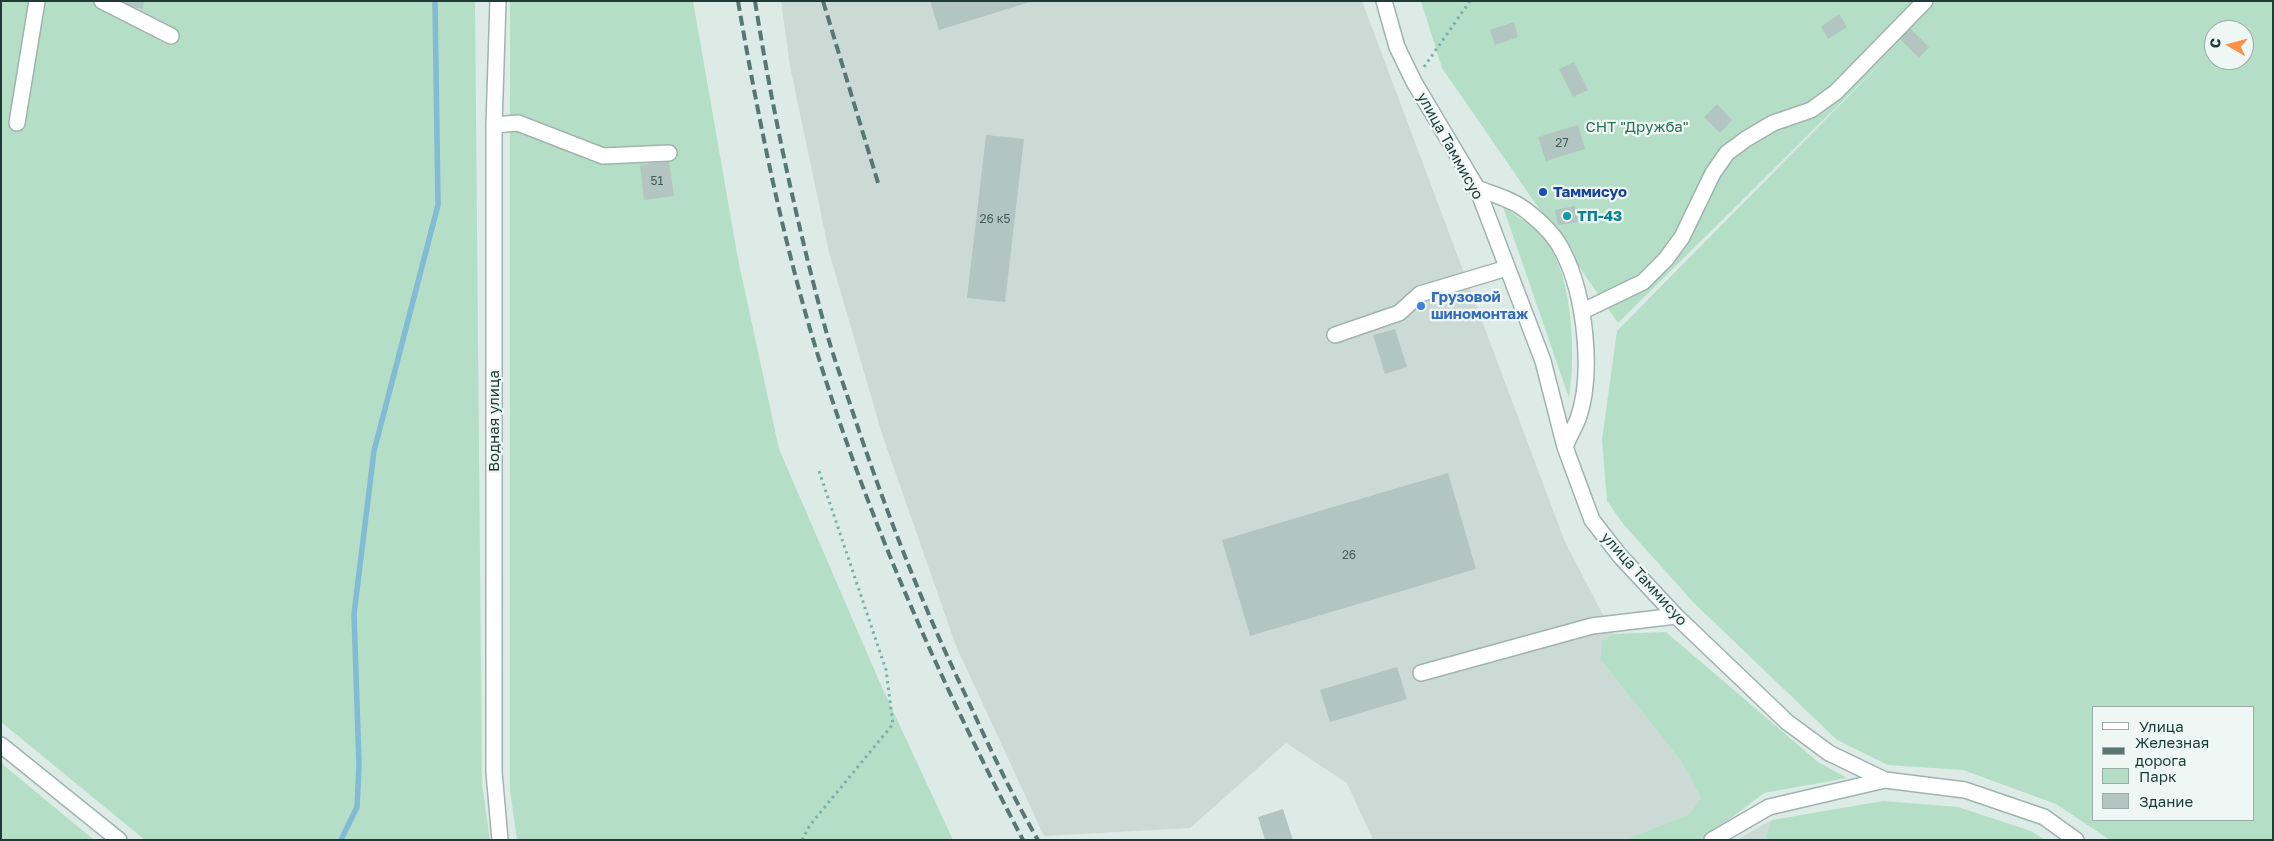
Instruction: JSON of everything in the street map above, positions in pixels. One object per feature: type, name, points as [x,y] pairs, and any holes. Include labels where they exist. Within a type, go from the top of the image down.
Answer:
[{"type":"street","points":[[17,123],[37,1]]},
{"type":"street","points":[[102,1],[171,36]]},
{"type":"street","name":"Водная улица","points":[[498,1],[494,125],[494,772],[500,840]]},
{"type":"street","name":"улица Таммисуо","points":[[1384,1],[1397,47],[1414,82],[1477,188],[1543,361],[1565,446],[1592,520],[1620,556],[1676,616],[1787,722],[1829,753],[1885,780],[1965,790],[2044,817],[2076,840]]},
{"type":"street","points":[[1583,311],[1643,282],[1666,259],[1682,237],[1713,173],[1727,153],[1746,139],[1774,123],[1811,110],[1836,92],[1925,1]]},
{"type":"street","points":[[494,125],[518,123],[604,156],[669,152]]},
{"type":"street","points":[[1477,188],[1527,211],[1542,224],[1563,251],[1583,311],[1585,339],[1584,389],[1578,418],[1565,446]]},
{"type":"street","points":[[1335,335],[1399,313],[1420,294],[1507,268]]},
{"type":"street","points":[[1421,673],[1592,626],[1676,616]]},
{"type":"street","points":[[1,745],[119,840]]},
{"type":"street","points":[[1712,840],[1768,807],[1885,780]]},
{"type":"path","points":[[1414,82],[1470,1]]},
{"type":"path","points":[[802,840],[810,826],[893,724],[886,670],[818,468]]},
{"type":"shaded area","points":[[781,1],[1362,1],[1565,542],[1613,634],[1602,641],[1600,659],[1681,761],[1701,798],[1689,814],[1624,840],[1373,840],[1347,783],[1286,743],[1190,828],[1044,836],[956,646],[882,434],[829,252],[790,66]]},
{"type":"shaded area","points":[[1772,820],[1764,840],[1736,840]]},
{"type":"green space","points":[[1,1],[475,1],[482,784],[490,840],[145,840],[1,722]]},
{"type":"green space","points":[[510,1],[693,1],[738,259],[779,449],[880,683],[953,840],[517,840],[510,790]]},
{"type":"green space","name":"СНТ \"Дружба\"","points":[[1421,1],[2273,1],[2273,840],[2110,840],[2056,804],[1963,770],[1888,765],[1837,740],[1694,603],[1624,525],[1607,501],[1602,440],[1617,331],[1898,46],[1618,323],[1442,68]]},
{"type":"green space","points":[[1503,207],[1543,237],[1556,258],[1567,297],[1570,318],[1572,361],[1569,398]]},
{"type":"green space","points":[[1666,632],[1818,762],[1847,778],[1764,793],[1706,837],[1697,840],[1624,840],[1689,814],[1701,798],[1681,761],[1600,659],[1602,641],[1613,634]]},
{"type":"green space","points":[[1,763],[94,840],[1,840]]},
{"type":"green space","points":[[1883,801],[1958,807],[2031,831],[2045,840],[1764,840],[1772,820]]},
{"type":"building","points":[[122,1],[144,1],[143,9],[121,5]]},
{"type":"building","points":[[930,1],[1029,1],[1030,2],[939,30]]},
{"type":"building","points":[[1839,14],[1847,27],[1828,39],[1821,27]]},
{"type":"building","points":[[1514,22],[1518,37],[1495,45],[1490,30]]},
{"type":"building","points":[[1910,28],[1929,47],[1919,58],[1900,39]]},
{"type":"building","points":[[1574,62],[1588,90],[1573,97],[1559,69]]},
{"type":"building","points":[[1717,104],[1732,120],[1720,133],[1704,117]]},
{"type":"building","points":[[1578,125],[1585,149],[1546,161],[1538,137]]},
{"type":"building","points":[[986,135],[1024,139],[1005,302],[967,298]]},
{"type":"building","points":[[669,161],[674,196],[644,200],[640,165]]},
{"type":"building","name":"ТП-43","points":[[1575,206],[1578,222],[1558,225],[1555,210]]},
{"type":"building","points":[[1395,329],[1407,367],[1385,374],[1373,335]]},
{"type":"building","points":[[1448,473],[1476,569],[1250,636],[1222,540]]},
{"type":"building","points":[[1397,667],[1407,699],[1330,722],[1320,690]]},
{"type":"building","points":[[1283,809],[1293,840],[1265,840],[1258,817]]},
{"type":"waterway","points":[[341,840],[357,807],[359,765],[354,614],[374,451],[438,205],[435,1]]},
{"type":"railway","points":[[738,1],[761,125],[799,289],[810,329],[853,460],[904,589],[932,653],[991,778],[1023,840]]},
{"type":"railway","points":[[755,1],[769,82],[803,241],[829,342],[864,446],[932,623],[999,767],[1038,840]]},
{"type":"railway","points":[[823,1],[879,186]]},
{"type":"place","name":"Таммисуо","points":[[1543,192]]},
{"type":"place","name":"ТП-43","points":[[1567,216]]},
{"type":"place","name":"Грузовой шиномонтаж","points":[[1421,306]]}]
